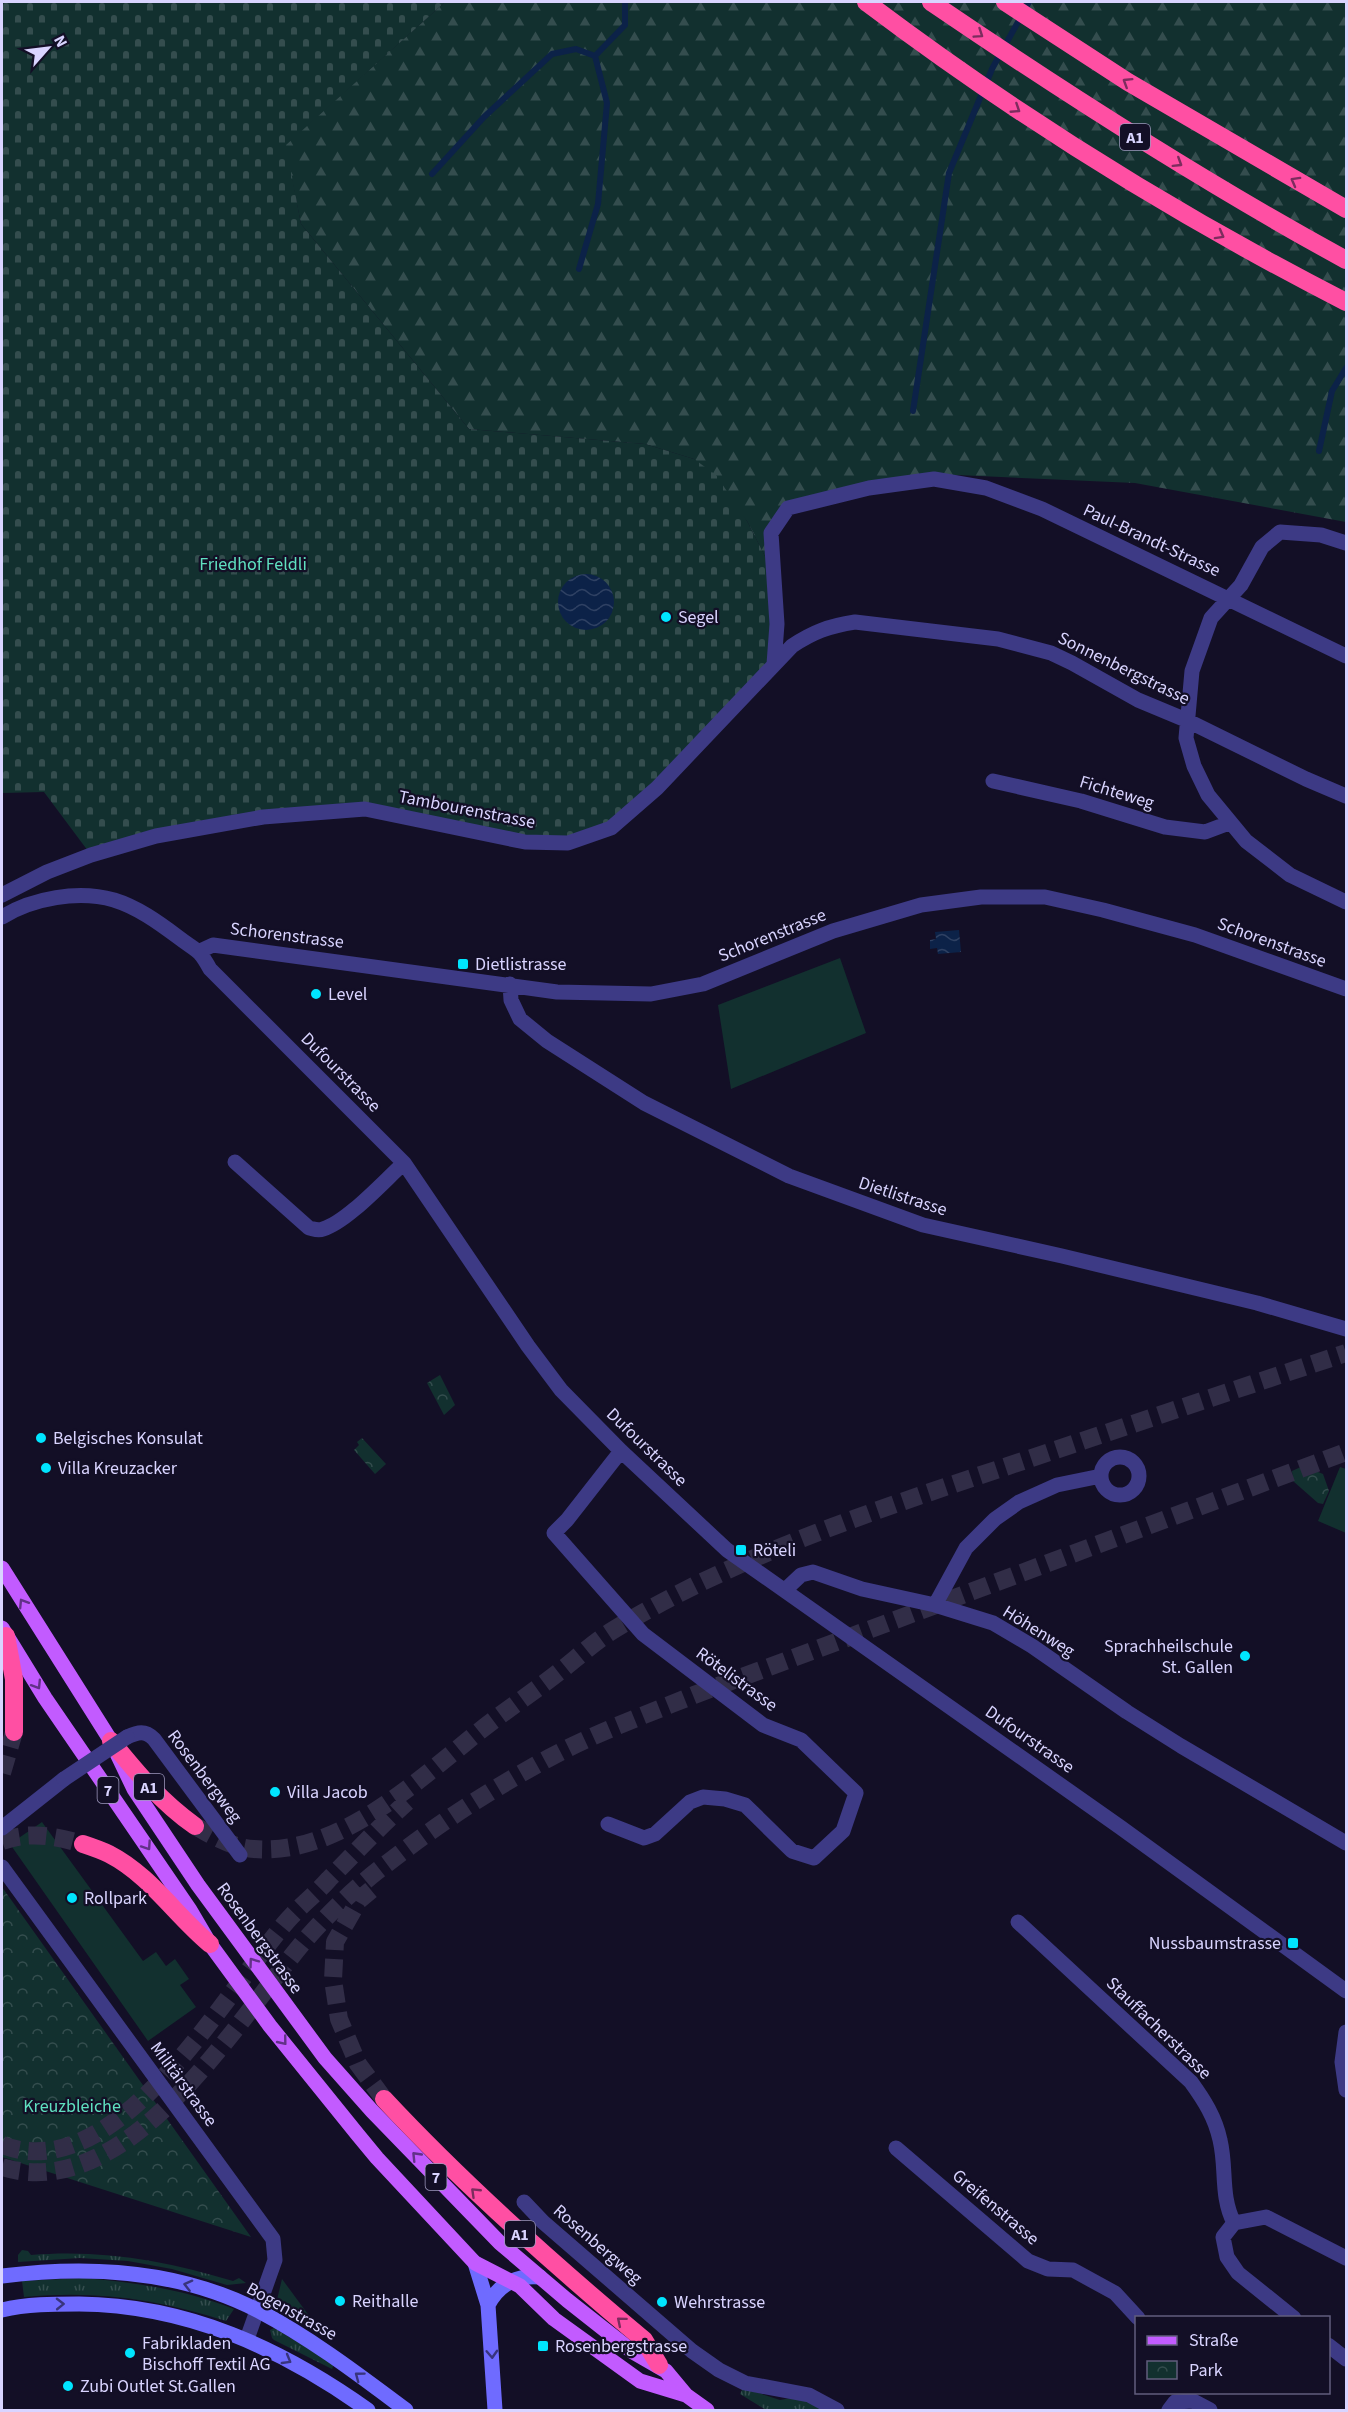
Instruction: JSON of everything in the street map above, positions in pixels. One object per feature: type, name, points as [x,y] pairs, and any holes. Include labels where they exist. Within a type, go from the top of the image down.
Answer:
[{"type":"highway","name":"A1","points":[[866,2],[1013,107],[1124,178],[1220,235],[1347,302]]},
{"type":"highway","name":"A1","points":[[931,2],[1140,140],[1257,210],[1347,260]]},
{"type":"highway","name":"A1","points":[[1005,2],[1146,94],[1347,209]]},
{"type":"highway","points":[[4,1632],[14,1679],[14,1732]]},
{"type":"highway","name":"A1","points":[[124,1737],[144,1782],[170,1808],[195,1826]]},
{"type":"highway","points":[[83,1844],[110,1855],[130,1868],[156,1890],[188,1925],[210,1944]]},
{"type":"highway","name":"A1","points":[[384,2099],[430,2148],[495,2211],[644,2340],[658,2365]]},
{"type":"main road","name":"Rosenbergstrasse","points":[[2,1568],[124,1737],[134,1789],[198,1885],[325,2058],[372,2111],[500,2243],[633,2352],[666,2371],[694,2404]]},
{"type":"main road","name":"Rosenbergstrasse","points":[[4,1632],[45,1698],[190,1910],[210,1944],[270,2026],[377,2158],[475,2263],[520,2286],[554,2319],[640,2381],[694,2404]]},
{"type":"main road","points":[[475,2263],[488,2305],[493,2408]]},
{"type":"main road","name":"Bogenstrasse","points":[[2,2276],[37,2271],[120,2272],[195,2287],[258,2310],[300,2334],[406,2410]]},
{"type":"main road","points":[[488,2305],[497,2291],[511,2282],[522,2277],[540,2277]]},
{"type":"main road","points":[[2,2310],[55,2304],[107,2304],[165,2312],[248,2339],[322,2380],[368,2410]]},
{"type":"street","name":"Paul-Brandt-Strasse","points":[[774,664],[777,624],[771,533],[788,508],[869,488],[934,479],[986,488],[1042,509],[1347,656]]},
{"type":"street","points":[[1347,543],[1321,536],[1280,532],[1262,547],[1241,585],[1211,618],[1192,671],[1186,720],[1186,738],[1194,766],[1208,795],[1229,823],[1246,841],[1290,875],[1347,902]]},
{"type":"street","name":"Sonnenbergstrasse","points":[[774,664],[792,646],[811,633],[855,622],[987,638],[1052,654],[1137,700],[1186,720],[1306,779],[1347,796]]},
{"type":"street","name":"Tambourenstrasse","points":[[2,895],[47,872],[101,852],[166,834],[263,817],[364,809],[525,842],[568,843],[611,828],[657,789],[774,664]]},
{"type":"street","name":"Fichteweg","points":[[993,781],[1081,801],[1165,827],[1205,832],[1229,823]]},
{"type":"street","name":"Dufourstrasse","points":[[2,917],[50,897],[113,900],[142,912],[200,951],[210,969],[404,1163],[528,1346],[561,1390],[727,1550],[1120,1827],[1347,1991]]},
{"type":"street","name":"Schorenstrasse","points":[[200,951],[213,945],[557,992],[651,994],[704,984],[833,931],[921,905],[981,897],[1046,897],[1103,909],[1195,935],[1347,989]]},
{"type":"street","name":"Dietlistrasse","points":[[510,984],[511,1000],[520,1019],[547,1041],[644,1103],[789,1176],[923,1225],[1257,1303],[1347,1329]]},
{"type":"street","points":[[235,1162],[309,1227],[317,1230],[325,1229],[342,1220],[404,1163]]},
{"type":"street","name":"Rötelistrasse","points":[[608,1824],[644,1838],[655,1834],[690,1802],[703,1797],[725,1799],[745,1804],[792,1851],[814,1858],[843,1831],[856,1793],[801,1740],[763,1725],[643,1634],[554,1533],[567,1520],[621,1450]]},
{"type":"street","points":[[935,1605],[966,1548],[995,1519],[1019,1502],[1057,1485],[1101,1476]]},
{"type":"street","name":"Höhenweg","points":[[785,1590],[801,1575],[813,1572],[862,1589],[935,1605],[993,1623],[1032,1646],[1172,1740],[1347,1843]]},
{"type":"street","name":"Rosenbergweg","points":[[124,1737],[148,1733],[154,1739],[240,1855]]},
{"type":"street","points":[[2,1828],[64,1779],[124,1737]]},
{"type":"street","name":"Militärstrasse","points":[[2,1867],[273,2240],[275,2260],[248,2339]]},
{"type":"street","name":"Stauffacherstrasse","points":[[1018,1922],[1191,2082],[1210,2108],[1221,2141],[1226,2208],[1234,2223]]},
{"type":"street","points":[[1347,2032],[1342,2062],[1347,2090]]},
{"type":"street","name":"Greifenstrasse","points":[[896,2148],[1028,2261],[1048,2269],[1073,2270],[1115,2294],[1136,2316]]},
{"type":"street","name":"Rosenbergweg","points":[[524,2202],[543,2222],[672,2335],[719,2370],[745,2383],[809,2395],[837,2410]]},
{"type":"street","points":[[1292,2316],[1238,2273],[1227,2257],[1223,2237],[1234,2223],[1266,2217],[1347,2258]]},
{"type":"street","points":[[1330,2346],[1347,2359]]},
{"type":"street","points":[[1171,2402],[1193,2401],[1210,2410]]},
{"type":"green space","name":"Friedhof Feldli","points":[[2,2],[445,2],[286,145],[301,224],[469,429],[645,444],[694,459],[716,475],[747,521],[772,570],[774,664],[611,828],[568,843],[364,809],[263,817],[91,855],[44,792],[2,793]]},
{"type":"green space","points":[[445,2],[1346,2],[1346,522],[1135,483],[957,475],[788,508],[771,533],[772,570],[747,521],[694,459],[645,444],[469,429],[301,224],[285,145]]},
{"type":"green space","points":[[840,958],[866,1033],[731,1089],[718,1005]]},
{"type":"green space","points":[[440,1375],[455,1405],[444,1415],[427,1383]]},
{"type":"green space","points":[[362,1438],[386,1464],[375,1474],[354,1450],[359,1445],[357,1442]]},
{"type":"green space","points":[[1303,1466],[1323,1474],[1329,1491],[1323,1504],[1318,1503],[1293,1481],[1292,1471]]},
{"type":"green space","points":[[1340,1467],[1346,1469],[1346,1533],[1318,1521]]},
{"type":"green space","name":"Rollpark","points":[[42,1822],[143,1961],[156,1952],[166,1966],[175,1959],[189,1979],[180,1985],[196,2007],[148,2041],[10,1844]]},
{"type":"green space","name":"Kreuzbleiche","points":[[2,1887],[251,2237],[2,2157]]},
{"type":"green space","points":[[22,2250],[28,2251],[31,2255],[83,2254],[134,2258],[233,2281],[239,2278],[246,2283],[227,2285],[172,2269],[128,2261],[80,2258],[18,2262],[18,2255]]},
{"type":"green space","points":[[83,2278],[160,2288],[216,2302],[234,2309],[226,2321],[176,2307],[126,2298],[77,2295],[24,2297],[22,2281]]},
{"type":"green space","points":[[282,2279],[318,2329],[280,2309],[277,2300]]},
{"type":"green space","points":[[274,2328],[334,2364],[332,2369],[274,2340],[270,2330]]},
{"type":"green space","points":[[743,2388],[780,2400],[797,2397],[827,2410],[766,2410],[740,2394]]},
{"type":"water","points":[[581,574],[591,574],[606,582],[612,591],[614,602],[612,613],[606,622],[591,630],[581,630],[570,625],[563,618],[558,607],[558,597],[563,586],[570,579]]},
{"type":"water","points":[[959,930],[961,952],[938,954],[937,948],[930,949],[930,940],[936,939],[935,932]]},
{"type":"waterway","points":[[432,174],[484,117],[552,54],[576,49],[595,56],[625,25],[625,2]]},
{"type":"waterway","points":[[913,411],[949,173],[992,69],[1029,2]]},
{"type":"waterway","points":[[579,269],[598,204],[607,103],[595,56]]},
{"type":"waterway","points":[[1319,451],[1332,391],[1346,368]]},
{"type":"tunnel","points":[[195,1826],[223,1841],[246,1848],[285,1848],[315,1841],[374,1812],[401,1793],[608,1634],[660,1603],[707,1580],[802,1538],[900,1502],[1346,1353]]},
{"type":"tunnel","points":[[2,2167],[49,2172],[93,2159],[136,2133],[176,2098],[213,2057],[306,1939],[335,1908],[378,1870],[447,1820],[507,1781],[549,1758],[602,1732],[694,1695],[1346,1452]]},
{"type":"tunnel","points":[[2,1773],[14,1732]]},
{"type":"tunnel","points":[[2,2145],[45,2151],[87,2139],[127,2112],[165,2076],[200,2035],[287,1921],[407,1802]]},
{"type":"tunnel","points":[[2,1841],[33,1835],[83,1844]]},
{"type":"tunnel","points":[[371,1890],[359,1900],[335,1942],[333,1980],[339,2019],[358,2064],[384,2099]]},
{"type":"place","name":"Segel","points":[[666,617]]},
{"type":"place","name":"Dietlistrasse","points":[[463,964]]},
{"type":"place","name":"Level","points":[[316,994]]},
{"type":"place","name":"Belgisches Konsulat","points":[[41,1438]]},
{"type":"place","name":"Villa Kreuzacker","points":[[46,1468]]},
{"type":"place","name":"Röteli","points":[[741,1550]]},
{"type":"place","name":"Sprachheilschule St. Gallen","points":[[1245,1656]]},
{"type":"place","name":"Villa Jacob","points":[[275,1792]]},
{"type":"place","name":"Rollpark","points":[[72,1898]]},
{"type":"place","name":"Nussbaumstrasse","points":[[1293,1943]]},
{"type":"place","name":"Reithalle","points":[[340,2301]]},
{"type":"place","name":"Wehrstrasse","points":[[662,2302]]},
{"type":"place","name":"Rosenbergstrasse","points":[[543,2346]]},
{"type":"place","name":"Fabrikladen Bischoff Textil AG","points":[[130,2353]]},
{"type":"place","name":"Zubi Outlet St.Gallen","points":[[68,2386]]}]
